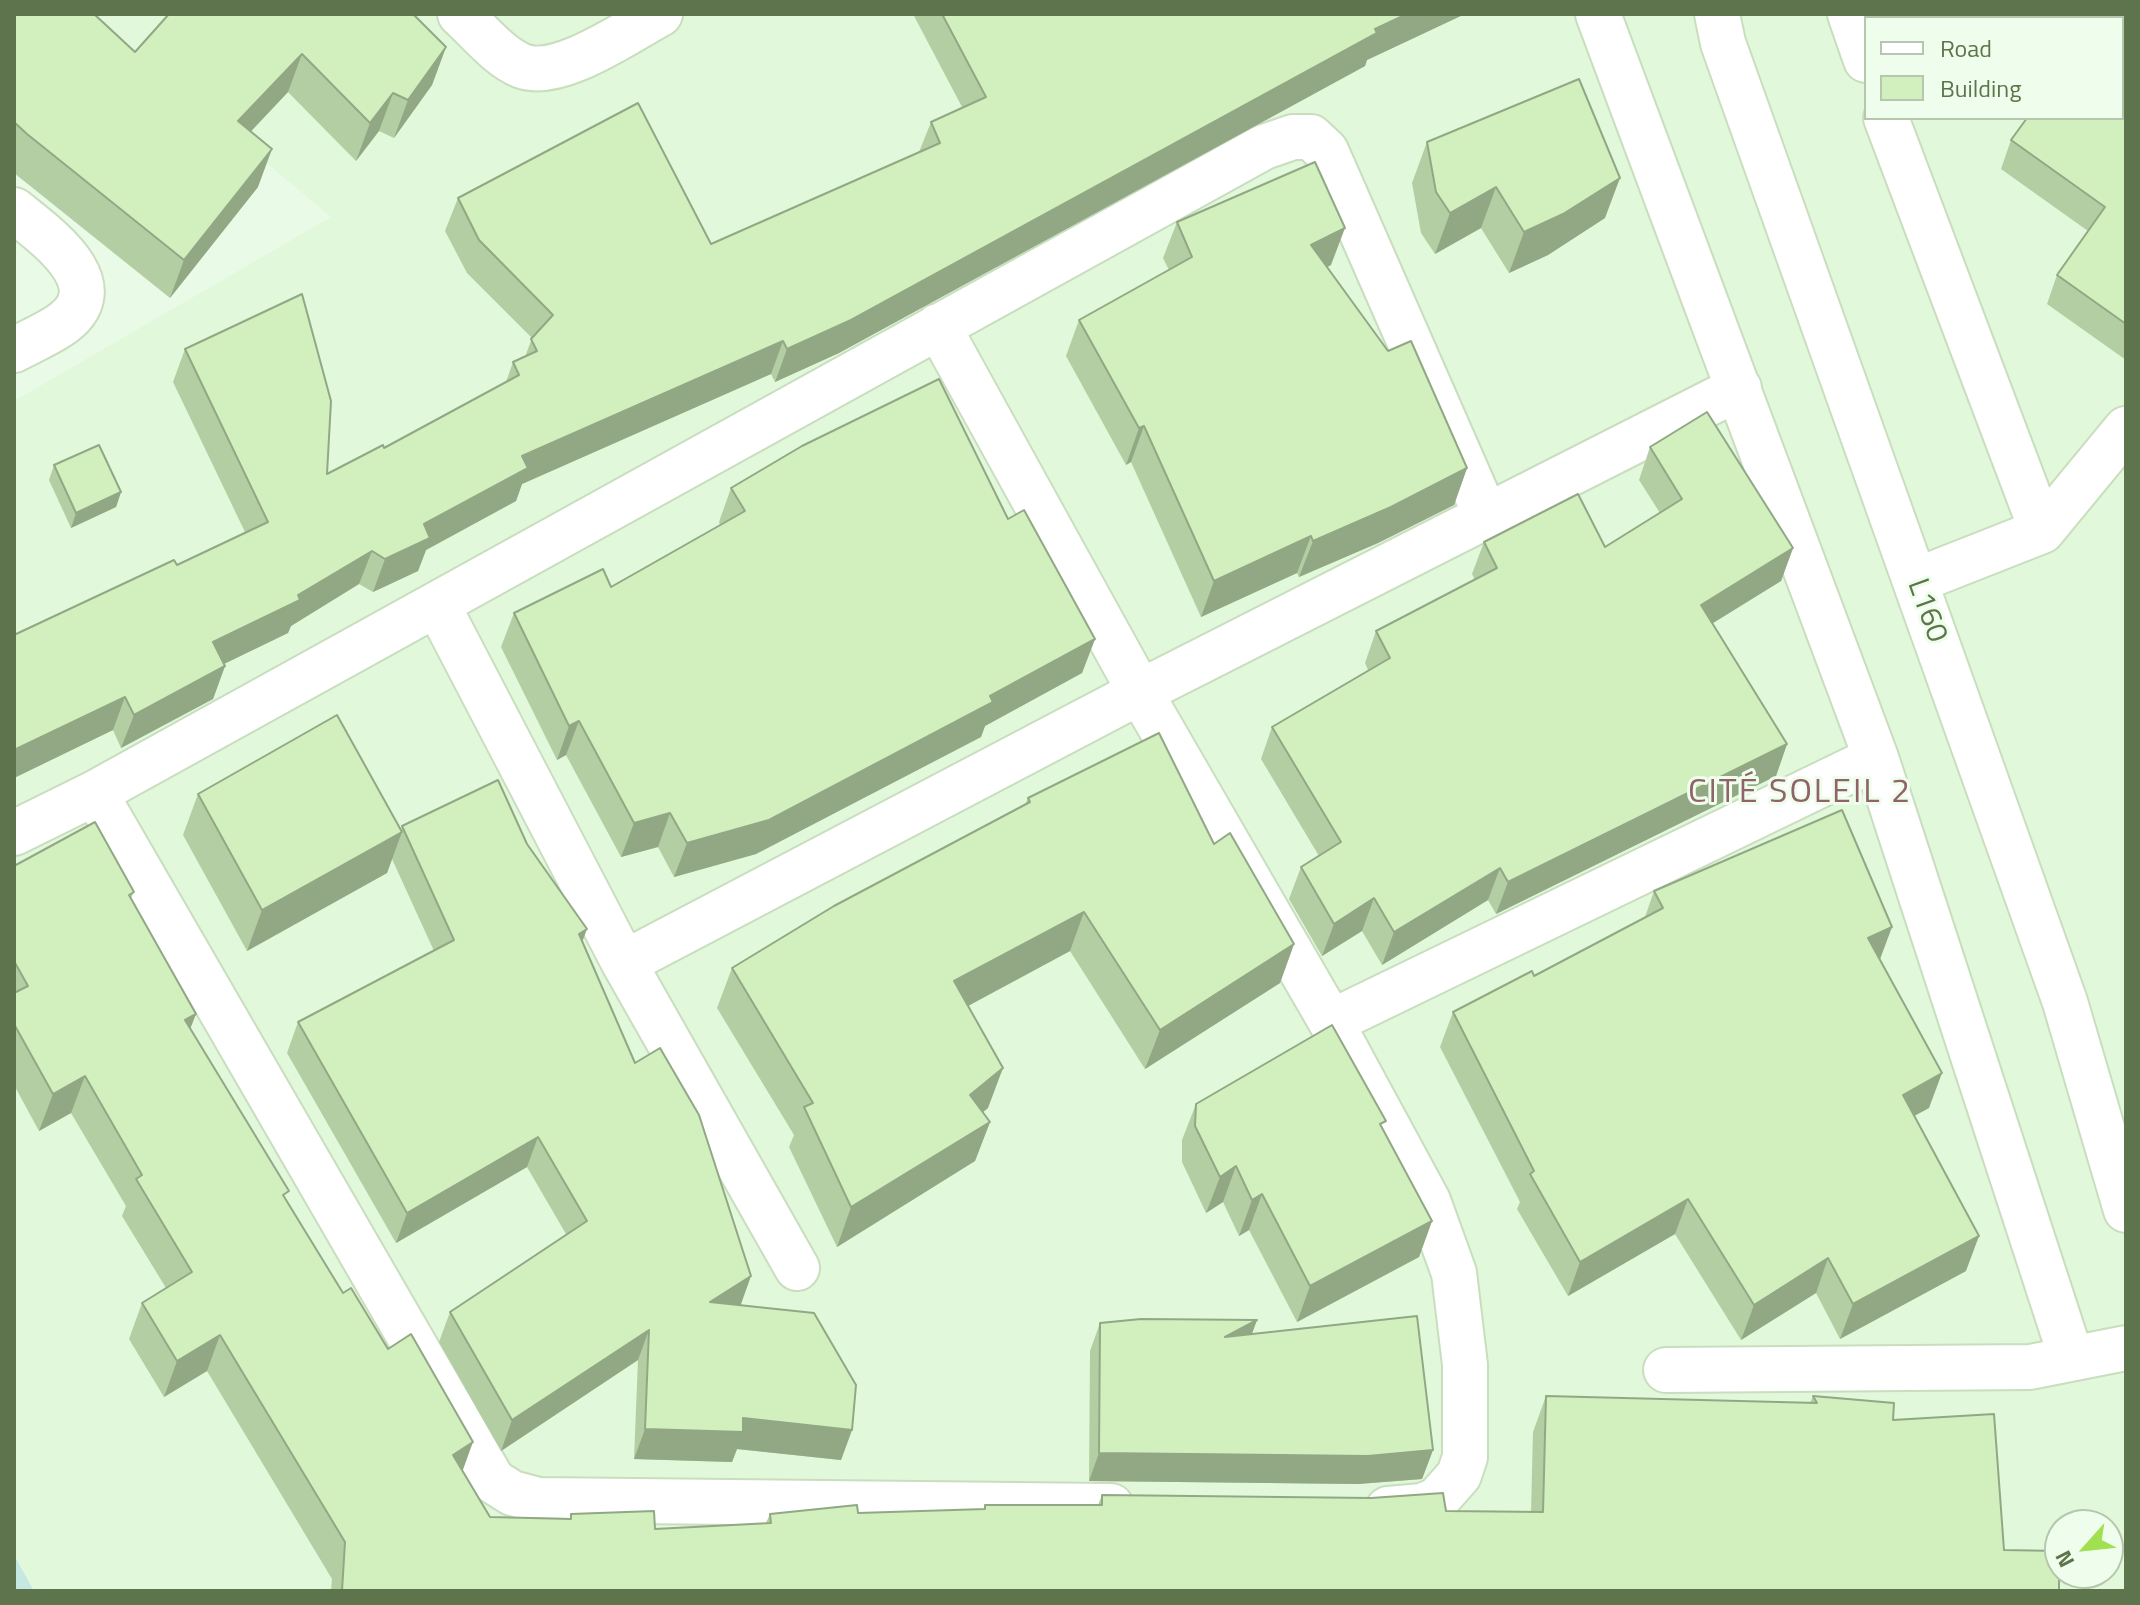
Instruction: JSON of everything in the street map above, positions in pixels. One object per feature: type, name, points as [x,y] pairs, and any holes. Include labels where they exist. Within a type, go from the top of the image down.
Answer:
[{"type":"street","points":[[460,14],[508,59],[535,69],[573,61],[660,14]]},
{"type":"street","points":[[1598,14],[1876,758],[2071,1357]]},
{"type":"street","name":"L160","points":[[1717,14],[1723,43],[2065,1002],[2126,1210]]},
{"type":"street","points":[[1850,14],[1864,54]]},
{"type":"street","points":[[1895,124],[2042,531]]},
{"type":"street","points":[[14,833],[95,793],[1264,147],[1293,137],[1311,137],[1326,151],[1486,516]]},
{"type":"street","points":[[14,210],[67,253],[81,288],[77,307],[62,325],[14,350]]},
{"type":"street","points":[[938,326],[1140,692],[1331,1022],[1428,1201],[1454,1273],[1465,1365],[1465,1457],[1459,1475],[1437,1500],[1422,1506],[1342,1509]]},
{"type":"street","points":[[624,963],[1140,692],[1739,388]]},
{"type":"street","points":[[1915,581],[2042,531],[2126,429]]},
{"type":"street","points":[[437,604],[624,963],[797,1268]]},
{"type":"street","points":[[1331,1022],[1876,758]]},
{"type":"street","points":[[95,793],[493,1481],[512,1493],[538,1500],[1151,1506]]},
{"type":"street","points":[[1666,1370],[2030,1367],[2126,1348]]},
{"type":"shaded area","points":[[89,14],[2126,14],[2126,1591],[34,1591],[14,1555],[14,401],[331,217]]},
{"type":"shaded area","points":[[14,1555],[34,1591],[14,1591]]},
{"type":"building","points":[[14,14],[94,14],[135,52],[169,14],[413,14],[446,47],[408,100],[393,93],[370,123],[302,54],[238,121],[272,149],[184,260],[14,122]]},
{"type":"building","points":[[942,14],[1407,14],[851,320],[787,349],[783,341],[522,456],[528,468],[424,524],[430,538],[385,559],[372,551],[298,595],[300,600],[213,642],[225,666],[134,715],[125,697],[14,750],[14,635],[174,560],[177,565],[268,522],[185,349],[302,294],[331,401],[327,474],[383,445],[384,448],[519,375],[513,362],[537,351],[531,339],[553,315],[479,240],[458,198],[638,103],[711,244],[940,143],[931,122],[986,97]]},
{"type":"building","points":[[2126,14],[2126,324],[2057,275],[2105,207],[2011,140],[2026,120],[2124,120],[2124,16],[2090,16]]},
{"type":"building","points":[[1579,79],[1620,178],[1563,214],[1524,232],[1496,187],[1450,213],[1436,192],[1427,142]]},
{"type":"building","points":[[1315,162],[1345,228],[1311,245],[1388,351],[1411,341],[1467,468],[1391,507],[1313,541],[1311,536],[1214,581],[1144,426],[1139,428],[1079,320],[1192,257],[1177,222]]},
{"type":"building","points":[[939,379],[1008,519],[1024,510],[1095,639],[990,696],[993,702],[769,820],[687,843],[670,813],[634,823],[579,721],[569,726],[514,613],[603,569],[611,587],[745,511],[731,488],[802,446]]},
{"type":"building","points":[[1707,412],[1793,548],[1701,605],[1787,744],[1508,882],[1500,868],[1394,932],[1374,898],[1334,924],[1301,867],[1341,842],[1272,727],[1390,658],[1376,631],[1497,568],[1484,542],[1578,494],[1605,547],[1682,499],[1650,447]]},
{"type":"building","points":[[99,445],[121,492],[76,513],[54,465]]},
{"type":"building","points":[[337,715],[402,832],[262,910],[198,794]]},
{"type":"building","points":[[1159,733],[1214,844],[1230,833],[1294,944],[1160,1030],[1084,912],[954,981],[1003,1068],[970,1095],[990,1122],[851,1207],[804,1107],[813,1103],[732,968],[834,906],[1030,802],[1028,798]]},
{"type":"building","points":[[498,780],[527,844],[587,929],[579,934],[635,1063],[660,1048],[699,1115],[751,1276],[710,1302],[814,1313],[856,1385],[852,1430],[743,1418],[743,1432],[645,1429],[649,1330],[512,1420],[450,1312],[587,1221],[538,1137],[407,1213],[298,1022],[454,940],[402,826]]},
{"type":"building","points":[[1842,810],[1892,927],[1868,938],[1942,1073],[1903,1095],[1979,1236],[1853,1304],[1828,1258],[1754,1305],[1688,1199],[1580,1262],[1530,1174],[1534,1171],[1453,1012],[1532,971],[1534,976],[1663,908],[1654,891]]},
{"type":"building","points":[[95,822],[134,892],[129,895],[196,1014],[185,1020],[289,1191],[283,1195],[343,1293],[351,1288],[388,1349],[411,1334],[473,1442],[453,1455],[490,1517],[571,1519],[571,1514],[654,1511],[655,1529],[771,1523],[770,1514],[857,1505],[858,1513],[985,1509],[985,1505],[1102,1505],[1102,1495],[1371,1498],[1443,1493],[1446,1511],[1543,1512],[1546,1396],[1817,1403],[1813,1396],[1894,1403],[1893,1420],[1994,1414],[2004,1550],[2044,1551],[2044,1589],[2059,1591],[342,1591],[345,1542],[220,1335],[177,1361],[142,1303],[192,1272],[136,1179],[142,1175],[85,1076],[53,1094],[14,1024],[14,993],[28,986],[14,961],[14,866]]},
{"type":"building","points":[[1332,1025],[1386,1121],[1380,1124],[1432,1221],[1310,1286],[1262,1194],[1252,1200],[1236,1166],[1220,1177],[1195,1126],[1196,1104]]},
{"type":"building","points":[[1417,1316],[1433,1450],[1368,1456],[1099,1453],[1100,1323],[1141,1319],[1257,1320],[1225,1337]]},
{"type":"district","name":"CITÉ SOLEIL 2","points":[[1800,794]]}]
